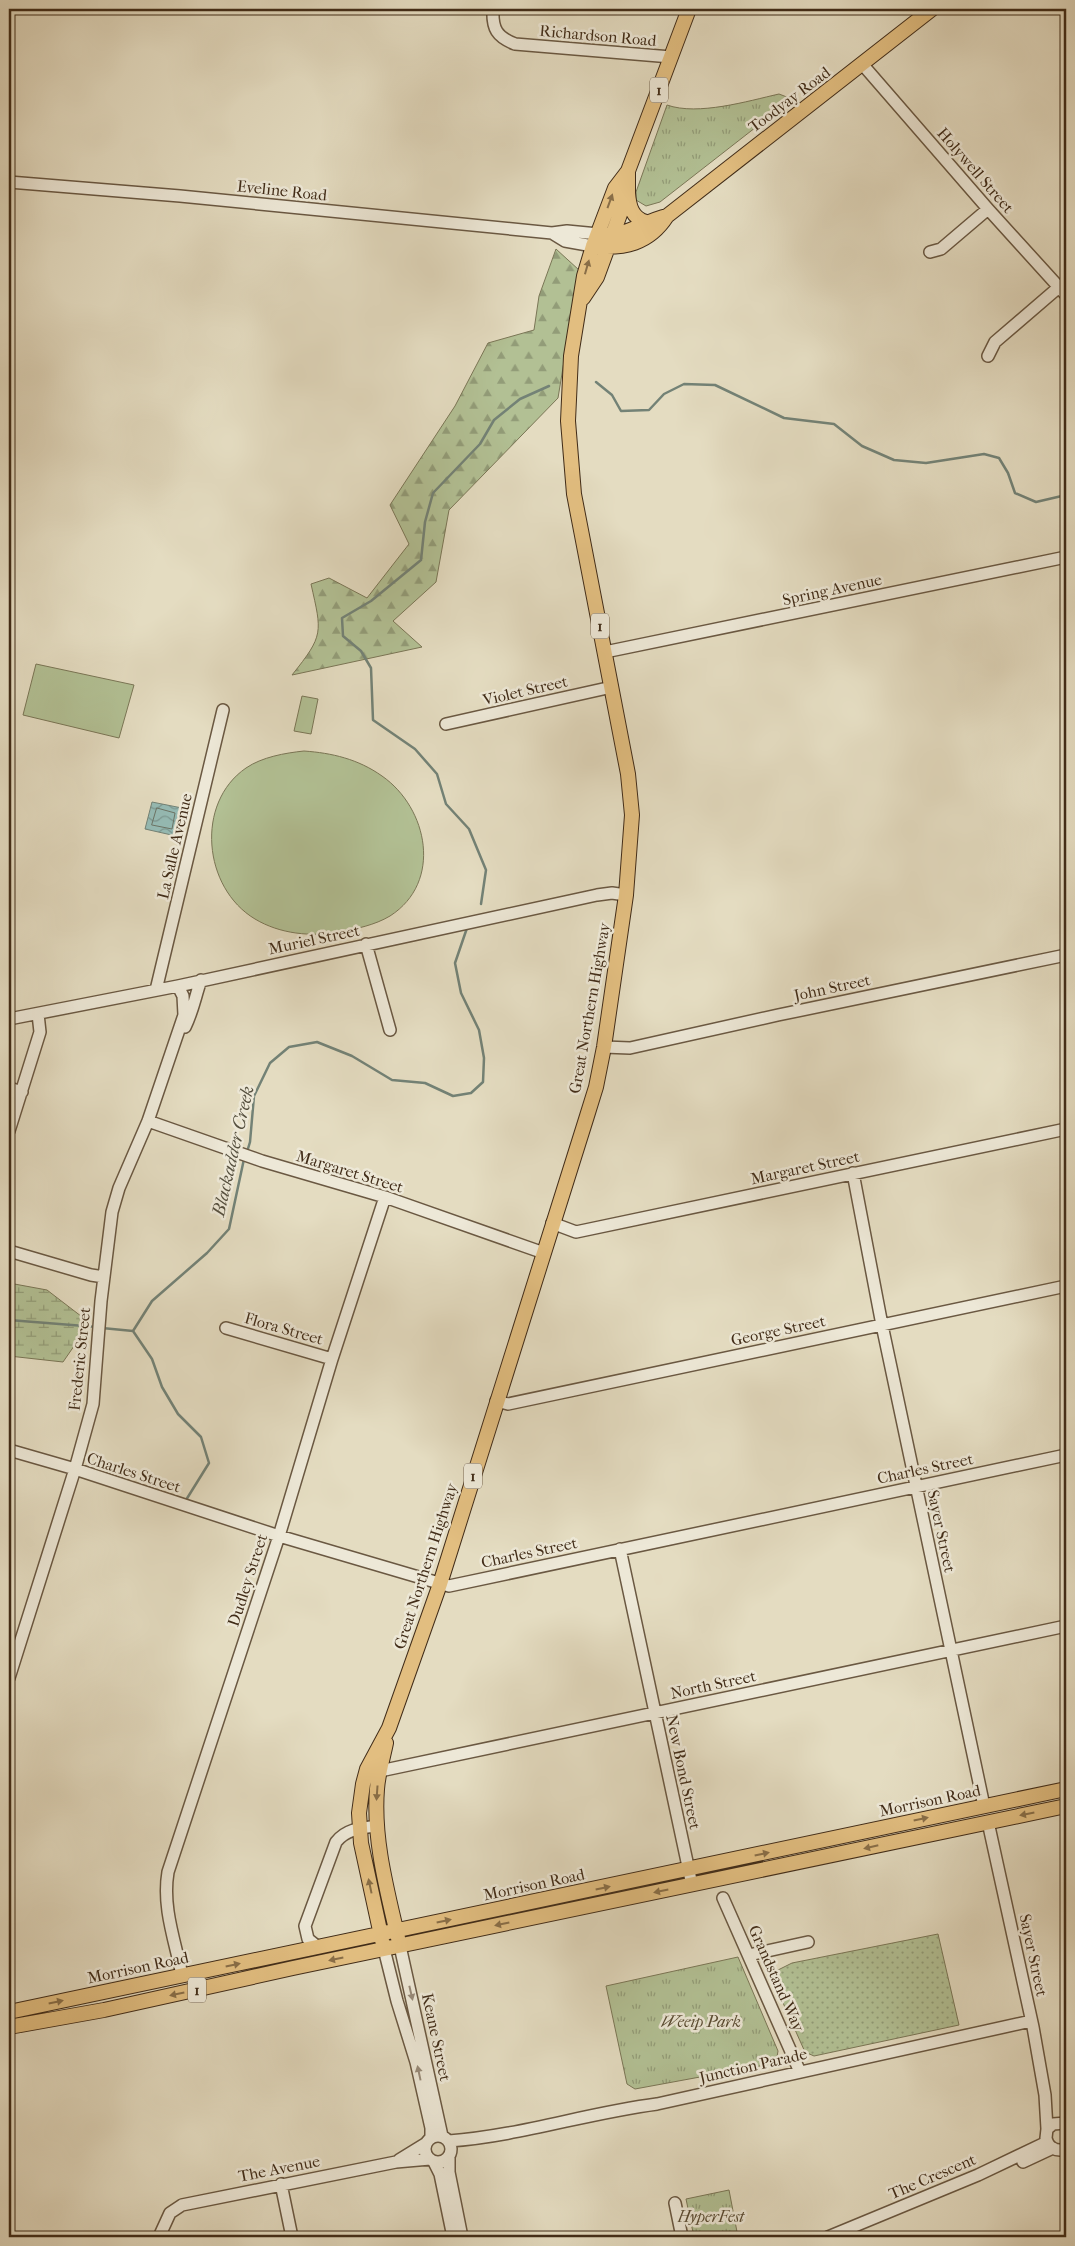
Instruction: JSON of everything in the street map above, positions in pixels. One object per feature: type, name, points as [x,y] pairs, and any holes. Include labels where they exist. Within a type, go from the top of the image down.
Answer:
[{"type":"main road","name":"Great Northern Highway","points":[[384,1949],[360,1828],[361,1800],[374,1770],[440,1584],[596,1087],[604,1047],[626,895],[632,815],[628,774],[574,494],[569,434],[570,366],[574,335],[582,300],[584,276],[595,240],[615,188],[628,171],[689,9]]},
{"type":"main road","name":"Toodyay Road","points":[[610,241],[618,248],[640,241],[659,230],[667,216],[818,96],[863,65],[932,9]]},
{"type":"main road","name":"Great Northern Highway","points":[[582,300],[597,277],[628,192],[628,171]]},
{"type":"main road","points":[[628,192],[630,209],[640,221],[646,222]]},
{"type":"main road","name":"Toodyay Road","points":[[595,240],[610,241],[646,222],[667,216]]},
{"type":"main road","name":"Great Northern Highway","points":[[374,1770],[377,1787],[376,1826],[400,1946]]},
{"type":"main road","name":"Morrison Road","points":[[9,2012],[1066,1789]]},
{"type":"main road","points":[[950,1814],[972,1817],[988,1822],[1002,1808],[1020,1799]]},
{"type":"main road","name":"Morrison Road","points":[[9,2027],[104,2010],[384,1949],[1066,1806]]},
{"type":"street","name":"Richardson Road","points":[[493,9],[493,22],[496,32],[503,40],[515,44],[671,57]]},
{"type":"street","name":"Holywell Street","points":[[863,65],[988,209],[1063,291]]},
{"type":"street","name":"Eveline Road","points":[[9,182],[151,193],[552,233],[567,231],[595,240]]},
{"type":"street","points":[[930,252],[941,249],[988,209]]},
{"type":"street","points":[[988,356],[995,342],[1063,291]]},
{"type":"street","name":"Spring Avenue","points":[[605,652],[1066,557]]},
{"type":"street","name":"Violet Street","points":[[446,724],[612,687]]},
{"type":"street","name":"La Salle Avenue","points":[[156,990],[224,710]]},
{"type":"street","name":"Muriel Street","points":[[9,1019],[178,986],[612,892],[626,895]]},
{"type":"street","points":[[366,944],[390,1030]]},
{"type":"street","name":"John Street","points":[[604,1047],[630,1048],[1066,955]]},
{"type":"street","name":"Frederic Street","points":[[175,1044],[193,1012],[196,993],[201,980]]},
{"type":"street","name":"Frederic Street","points":[[9,1678],[75,1469],[93,1404],[101,1301],[112,1212],[119,1188],[148,1121],[184,1015],[183,996],[178,986]]},
{"type":"street","points":[[9,1131],[40,1032],[38,1014]]},
{"type":"street","points":[[9,1088],[22,1092]]},
{"type":"street","name":"Margaret Street","points":[[148,1121],[262,1162],[385,1197],[544,1253]]},
{"type":"street","name":"Margaret Street","points":[[552,1223],[576,1232],[1066,1129]]},
{"type":"street","name":"Sayer Street","points":[[853,1173],[882,1325],[984,1806]]},
{"type":"street","name":"Dudley Street","points":[[182,1975],[166,1905],[165,1889],[168,1872],[279,1536],[332,1359],[385,1197]]},
{"type":"street","points":[[9,1251],[91,1275],[104,1277]]},
{"type":"street","name":"George Street","points":[[496,1401],[508,1404],[1066,1286]]},
{"type":"street","name":"Flora Street","points":[[226,1328],[332,1359]]},
{"type":"street","name":"Charles Street","points":[[9,1450],[75,1469],[279,1536],[449,1586],[1066,1455]]},
{"type":"street","name":"New Bond Street","points":[[620,1549],[692,1884]]},
{"type":"street","name":"North Street","points":[[374,1770],[1066,1626]]},
{"type":"street","name":"Sayer Street","points":[[988,1822],[1031,2021],[1045,2095],[1047,2130]]},
{"type":"street","points":[[318,1947],[308,1939],[305,1926],[336,1842],[341,1836],[360,1828],[376,1826]]},
{"type":"street","name":"Grandstand Way","points":[[724,1898],[800,2072]]},
{"type":"street","points":[[749,1955],[808,1942]]},
{"type":"street","name":"Keane Street","points":[[400,1946],[437,2140]]},
{"type":"street","name":"Keane Street","points":[[384,1949],[416,2062],[431,2128],[437,2140]]},
{"type":"street","name":"Junction Parade","points":[[437,2140],[482,2139],[620,2109],[656,2104],[1031,2021]]},
{"type":"street","name":"Sayer Street","points":[[1045,2095],[1064,2123]]},
{"type":"street","points":[[1050,2145],[1047,2130],[1053,2124],[1064,2123]]},
{"type":"street","name":"Junction Parade","points":[[450,2157],[482,2139]]},
{"type":"street","points":[[452,2237],[440,2174],[425,2151],[437,2140],[452,2147],[449,2172],[462,2237]]},
{"type":"street","name":"The Avenue","points":[[396,2162],[437,2140]]},
{"type":"street","name":"The Crescent","points":[[1050,2145],[1058,2150],[1066,2149]]},
{"type":"street","name":"The Crescent","points":[[828,2237],[1050,2145]]},
{"type":"street","name":"The Crescent","points":[[848,2237],[1050,2145]]},
{"type":"street","points":[[432,2160],[442,2162],[450,2157]]},
{"type":"street","name":"The Avenue","points":[[159,2237],[170,2212],[182,2204],[396,2162],[432,2160]]},
{"type":"street","points":[[281,2184],[292,2237]]},
{"type":"street","points":[[675,2203],[682,2237]]},
{"type":"green space","points":[[779,94],[792,99],[660,202],[646,206],[636,200],[636,192],[667,105],[679,108],[708,108]]},
{"type":"green space","points":[[556,249],[579,270],[558,398],[449,510],[436,582],[393,621],[422,647],[292,675],[310,651],[318,633],[317,613],[311,584],[329,578],[367,598],[409,544],[390,505],[455,406],[488,343],[534,330],[539,296]]},
{"type":"green space","points":[[36,664],[134,685],[119,738],[23,715]]},
{"type":"green space","points":[[302,696],[318,699],[311,734],[294,731]]},
{"type":"green space","points":[[304,751],[335,755],[373,770],[398,790],[410,807],[419,825],[423,845],[423,865],[418,884],[407,902],[384,919],[359,928],[339,932],[307,934],[285,931],[255,919],[238,905],[224,887],[216,867],[212,845],[213,823],[219,802],[230,783],[252,764],[274,756]]},
{"type":"green space","points":[[9,1283],[47,1290],[90,1323],[63,1362],[9,1356]]},
{"type":"green space","points":[[938,1934],[959,2025],[814,2056],[805,2052],[771,1976],[774,1972],[792,1963]]},
{"type":"green space","name":"Weeip Park","points":[[738,1957],[778,2051],[776,2063],[635,2089],[627,2084],[606,1986]]},
{"type":"green space","name":"HyperFest","points":[[729,2190],[738,2237],[694,2237],[686,2199]]},
{"type":"water","points":[[152,802],[182,808],[176,836],[145,829]]},
{"type":"waterway","points":[[596,382],[612,395],[621,411],[649,410],[664,394],[684,384],[715,385],[784,418],[834,424],[862,446],[894,460],[926,463],[984,454],[999,458],[1008,473],[1015,493],[1036,502],[1066,495]]},
{"type":"waterway","name":"Blackadder Creek","points":[[481,904],[486,870],[469,829],[446,804],[437,774],[415,749],[373,720],[371,668],[361,651],[343,636],[342,618],[371,601],[421,560],[425,522],[433,493],[480,444],[494,420],[520,399],[549,386]]},
{"type":"waterway","name":"Blackadder Creek","points":[[247,1152],[250,1142],[254,1096],[270,1063],[289,1047],[317,1042],[352,1056],[392,1080],[425,1083],[453,1096],[471,1093],[483,1082],[484,1058],[479,1030],[461,993],[455,963],[467,928]]},
{"type":"waterway","name":"Blackadder Creek","points":[[133,1331],[152,1301],[207,1253],[229,1229],[244,1159]]},
{"type":"waterway","name":"Blackadder Creek","points":[[9,1320],[97,1327]]},
{"type":"waterway","name":"Blackadder Creek","points":[[102,1328],[133,1331]]},
{"type":"waterway","points":[[133,1331],[152,1359],[162,1387],[178,1414],[201,1437],[209,1463],[186,1500]]}]
